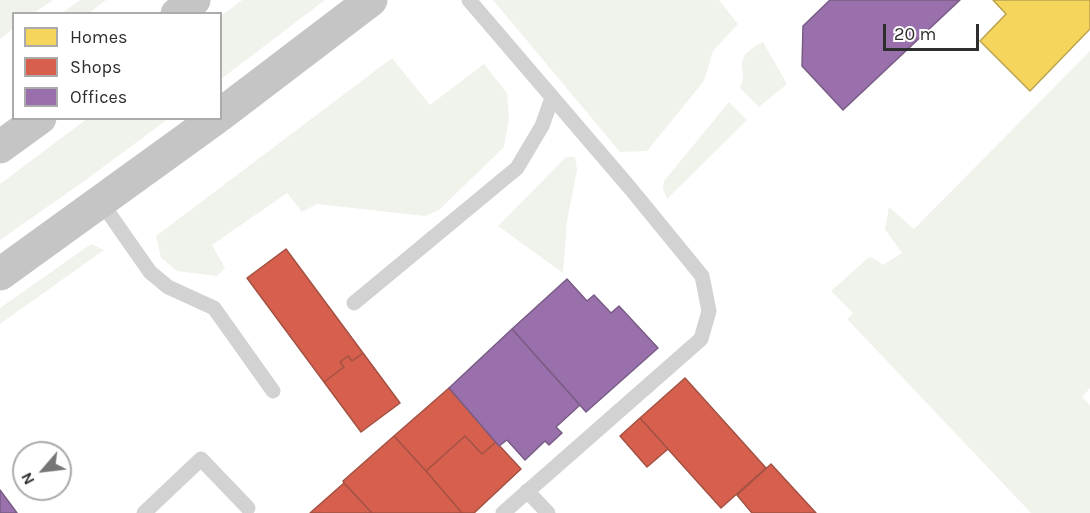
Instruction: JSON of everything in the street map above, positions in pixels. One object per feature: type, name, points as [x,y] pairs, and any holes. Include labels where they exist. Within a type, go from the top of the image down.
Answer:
[{"type":"main road","points":[[179,12],[194,0]]},
{"type":"main road","points":[[222,113],[371,0]]},
{"type":"main road","points":[[0,147],[37,120]]},
{"type":"main road","points":[[0,274],[213,120]]},
{"type":"lane","points":[[468,0],[702,276],[709,311],[701,339],[503,513]]},
{"type":"lane","points":[[354,303],[517,168],[542,126],[552,98]]},
{"type":"lane","points":[[101,202],[150,272],[168,287],[214,308],[273,391]]},
{"type":"lane","points":[[144,513],[201,459],[248,508]]},
{"type":"lane","points":[[527,491],[548,513]]},
{"type":"shaded area","points":[[0,0],[53,0],[35,12],[12,12],[12,30],[0,39]]},
{"type":"shaded area","points":[[80,0],[106,0],[90,12],[63,12]]},
{"type":"shaded area","points":[[242,0],[325,0],[222,78],[222,15]]},
{"type":"shaded area","points":[[493,0],[719,0],[738,24],[713,51],[704,81],[647,151],[620,152]]},
{"type":"shaded area","points":[[763,42],[787,84],[759,107],[740,88],[743,82],[742,65],[746,54]]},
{"type":"shaded area","points":[[1090,51],[1090,388],[1082,397],[1090,405],[1090,513],[1031,513],[847,319],[853,313],[831,291],[869,257],[883,265],[902,253],[885,229],[889,207],[914,229]]},
{"type":"shaded area","points":[[392,58],[430,105],[484,64],[507,93],[509,118],[504,147],[439,210],[425,216],[317,204],[302,212],[287,193],[212,245],[225,268],[217,276],[177,271],[161,258],[156,236]]},
{"type":"shaded area","points":[[729,102],[747,120],[667,199],[663,188],[664,181]]},
{"type":"shaded area","points":[[85,120],[167,120],[0,240],[0,184]]},
{"type":"shaded area","points":[[566,157],[575,157],[577,170],[567,221],[563,273],[498,226]]},
{"type":"shaded area","points":[[91,244],[104,250],[0,324],[0,308]]},
{"type":"building: Homes","points":[[993,0],[1090,0],[1090,29],[1030,91],[980,41],[1006,14]]},
{"type":"building: Shops","points":[[286,249],[363,353],[352,361],[348,356],[340,362],[344,367],[324,382],[247,278]]},
{"type":"building: Shops","points":[[363,353],[400,403],[361,432],[324,382],[344,367],[340,362],[348,356],[352,361]]},
{"type":"building: Shops","points":[[685,378],[766,468],[721,508],[640,418]]},
{"type":"building: Shops","points":[[449,388],[496,442],[482,454],[465,436],[426,471],[394,436]]},
{"type":"building: Shops","points":[[640,418],[668,449],[647,467],[620,436]]},
{"type":"building: Shops","points":[[394,436],[462,513],[372,513],[344,483],[343,481]]},
{"type":"building: Shops","points":[[465,436],[482,454],[496,442],[521,469],[474,513],[462,513],[426,471]]},
{"type":"building: Shops","points":[[771,464],[816,513],[752,513],[737,495]]},
{"type":"building: Shops","points":[[344,483],[372,513],[310,513]]},
{"type":"building: Offices","points":[[830,0],[960,0],[843,110],[802,66],[803,26]]},
{"type":"building: Offices","points":[[567,279],[587,301],[594,295],[611,313],[619,306],[658,348],[586,412],[512,329]]},
{"type":"building: Offices","points":[[512,329],[580,405],[556,427],[562,433],[549,445],[545,441],[525,460],[507,440],[499,446],[449,388]]},
{"type":"building: Offices","points":[[0,490],[17,513],[0,513]]}]
